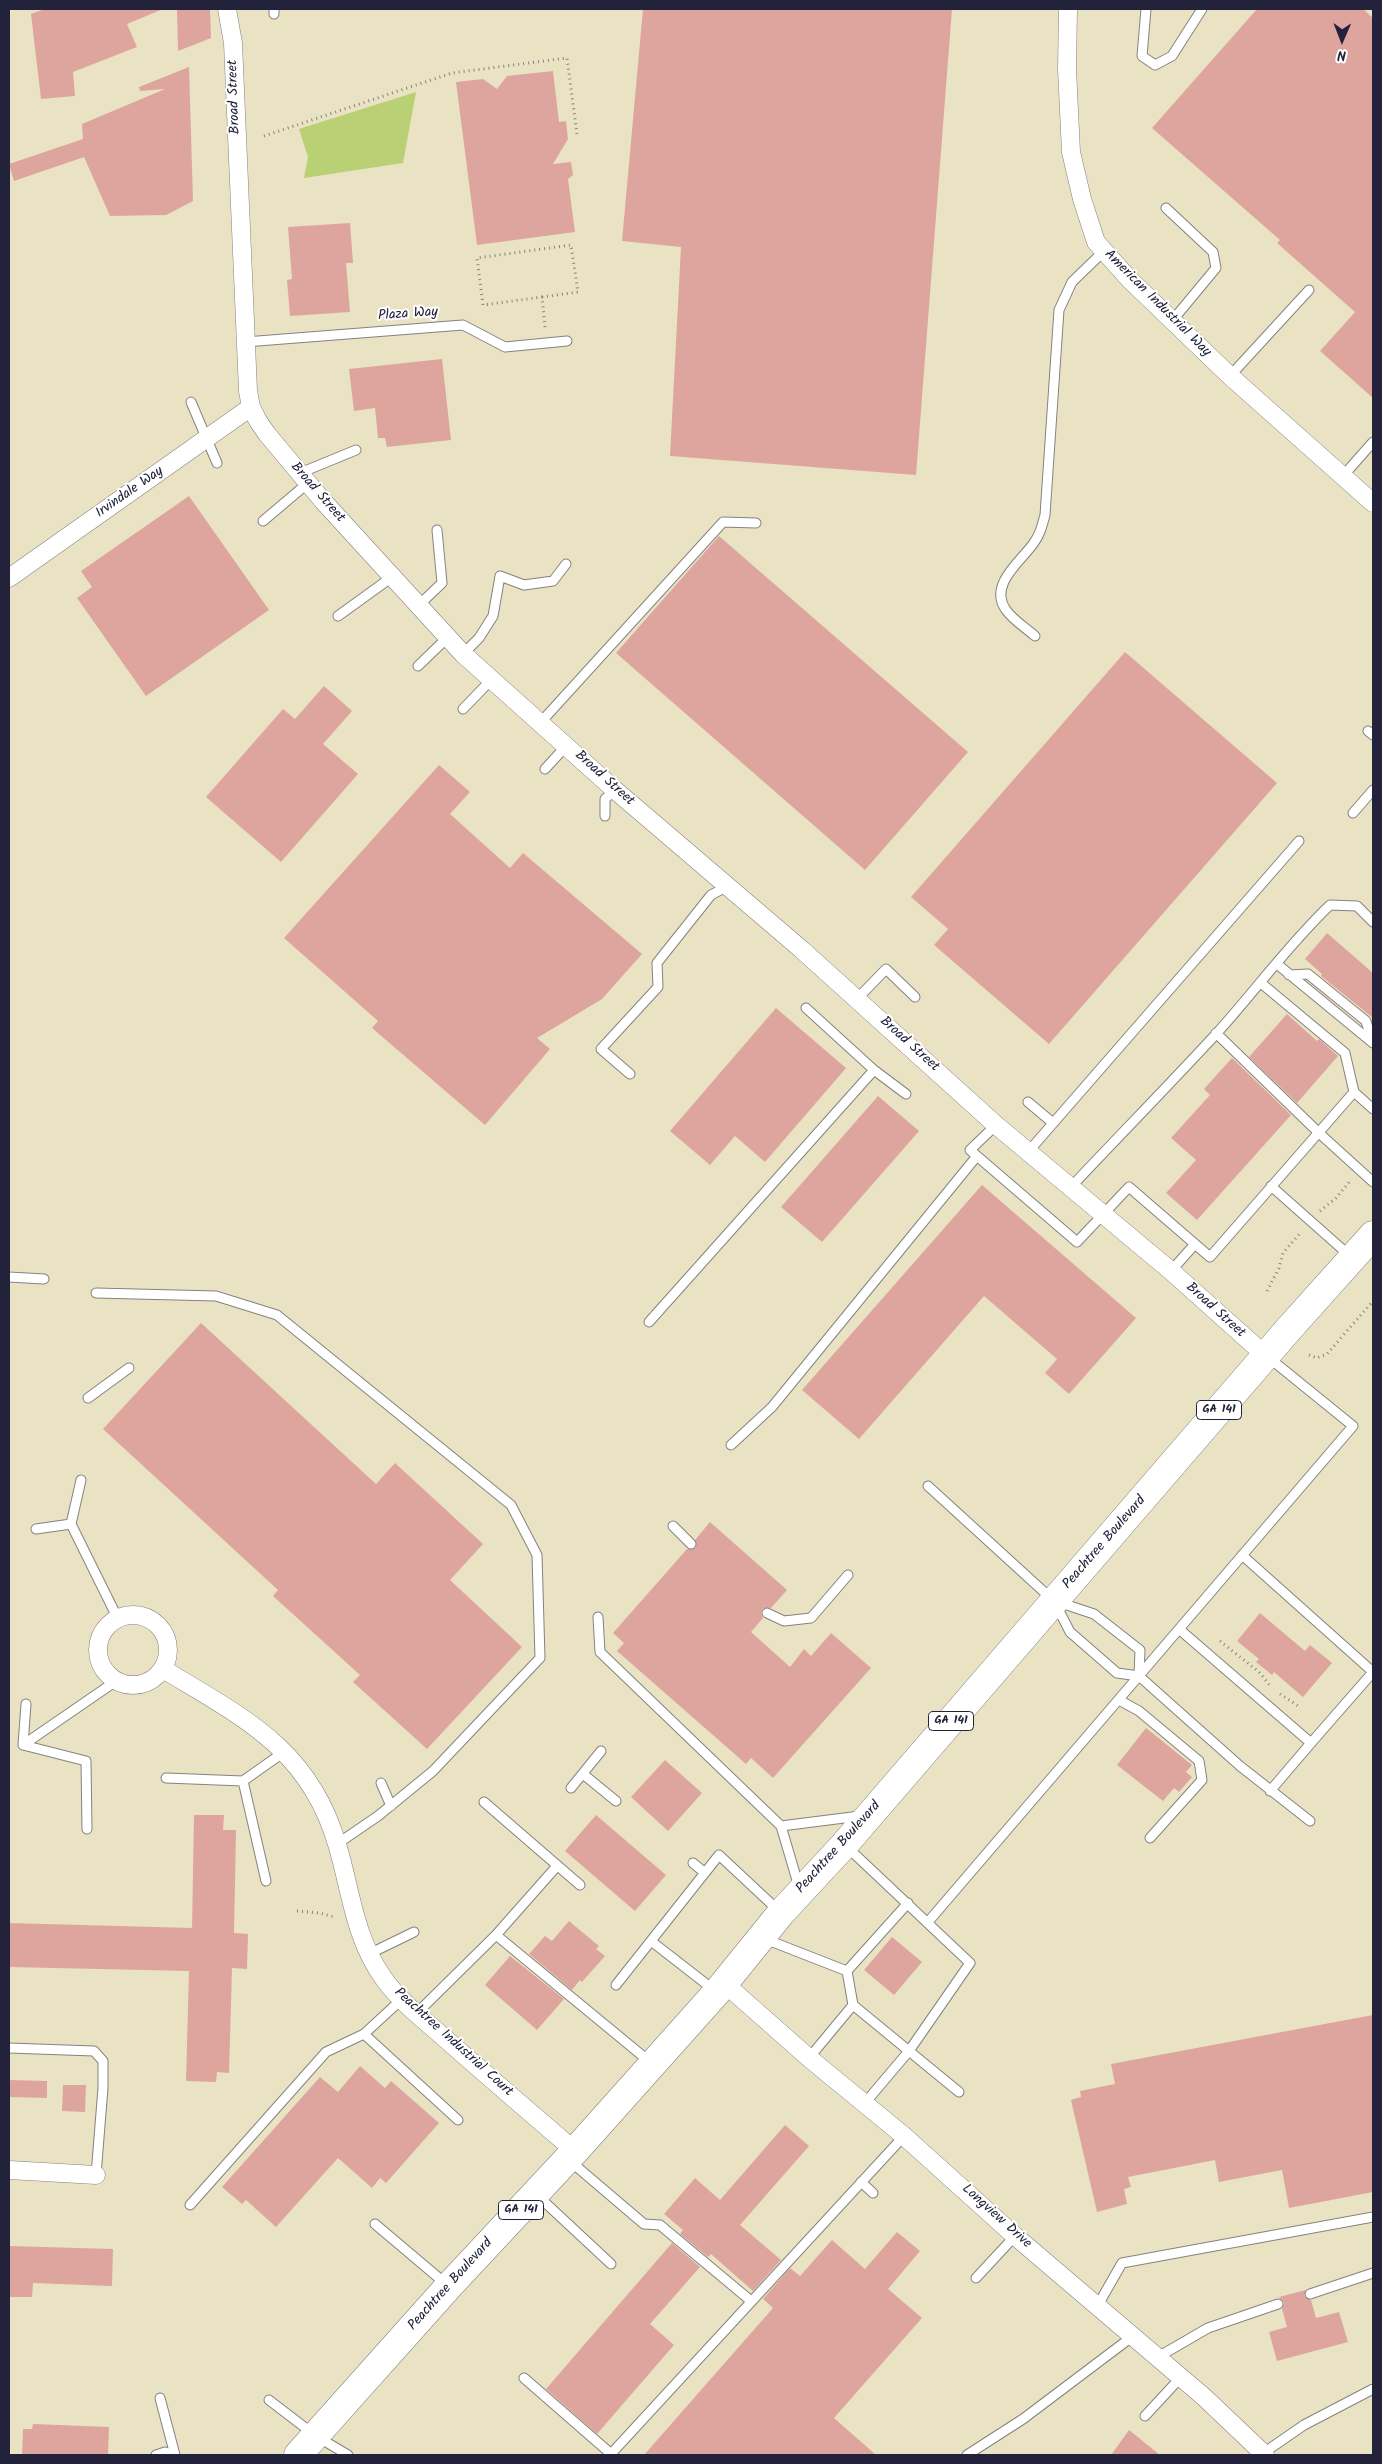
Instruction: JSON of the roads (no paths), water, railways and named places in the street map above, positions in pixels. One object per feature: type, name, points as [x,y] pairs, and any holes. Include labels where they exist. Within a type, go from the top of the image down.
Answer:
[{"type":"highway","name":"Peachtree Boulevard","points":[[307,2446],[448,2286],[536,2194],[721,1987],[781,1913],[844,1845],[1266,1356],[1373,1235]]},
{"type":"street","name":"Broad Street","points":[[228,9],[233,43],[245,342],[251,407],[258,421],[304,478],[392,578],[463,654],[615,790],[857,999],[996,1125],[1171,1271],[1266,1356]]},
{"type":"street","name":"Broad Street","points":[[233,43],[237,9]]},
{"type":"street","name":"American Industrial Way","points":[[1068,9],[1067,69],[1071,152],[1082,200],[1096,242],[1172,321],[1230,376],[1373,503]]},
{"type":"street","name":"Irvindale Way","points":[[9,578],[251,407]]},
{"type":"street","points":[[130,1615],[139,1616],[157,1624],[167,1638],[168,1658],[163,1669],[155,1678],[142,1684],[124,1684],[116,1680],[101,1664],[98,1647],[105,1630],[118,1619],[130,1615]]},
{"type":"street","name":"Peachtree Industrial Court","points":[[163,1669],[250,1722],[284,1752],[314,1790],[337,1844],[355,1920],[369,1954],[383,1978],[402,1999],[571,2155]]},
{"type":"street","name":"Longview Drive","points":[[721,1987],[904,2136],[1015,2236],[1181,2377],[1263,2455]]},
{"type":"street","points":[[9,2170],[96,2175]]},
{"type":"lane","points":[[1146,9],[1142,56],[1155,66],[1172,56],[1202,9]]},
{"type":"lane","points":[[1166,208],[1213,252],[1216,268],[1172,321]]},
{"type":"lane","points":[[1035,636],[1006,609],[1001,595],[1007,575],[1041,532],[1045,515],[1059,310],[1072,282],[1104,251]]},
{"type":"lane","points":[[1230,376],[1309,290]]},
{"type":"lane","name":"Plaza Way","points":[[245,342],[463,325],[505,347],[567,342]]},
{"type":"lane","points":[[191,402],[208,438],[217,463]]},
{"type":"lane","points":[[1343,476],[1373,442]]},
{"type":"lane","points":[[263,521],[304,478],[356,450]]},
{"type":"lane","points":[[541,722],[723,522],[756,523]]},
{"type":"lane","points":[[418,606],[442,583],[436,530]]},
{"type":"lane","points":[[463,654],[478,638],[493,616],[500,576],[524,585],[553,581],[566,564]]},
{"type":"lane","points":[[338,616],[392,578]]},
{"type":"lane","points":[[418,666],[448,638]]},
{"type":"lane","points":[[463,709],[492,679]]},
{"type":"lane","points":[[545,769],[567,746]]},
{"type":"lane","points":[[605,816],[605,800],[615,790]]},
{"type":"lane","points":[[1353,813],[1373,790]]},
{"type":"lane","points":[[1028,1152],[1300,841]]},
{"type":"lane","points":[[630,1074],[601,1049],[658,987],[657,963],[711,896],[728,886]]},
{"type":"lane","points":[[1070,1187],[1216,1034],[1277,964],[1304,929],[1330,905],[1357,906],[1373,922]]},
{"type":"lane","points":[[1277,964],[1373,1043]]},
{"type":"lane","points":[[857,999],[886,969],[915,997]]},
{"type":"lane","points":[[1261,983],[1345,1053],[1354,1092],[1373,1109]]},
{"type":"lane","points":[[806,1008],[874,1070],[906,1094]]},
{"type":"lane","points":[[1216,1034],[1318,1133],[1373,1182]]},
{"type":"lane","points":[[649,1322],[874,1070]]},
{"type":"lane","points":[[996,1125],[970,1150],[1077,1242],[1129,1186],[1210,1257],[1354,1092]]},
{"type":"lane","points":[[1028,1102],[1053,1123]]},
{"type":"lane","points":[[731,1445],[772,1407],[977,1156]]},
{"type":"lane","points":[[1271,1186],[1353,1258]]},
{"type":"lane","points":[[1171,1271],[1195,1244]]},
{"type":"lane","points":[[9,1277],[44,1278]]},
{"type":"lane","points":[[96,1293],[216,1296],[278,1315],[511,1505],[537,1555],[540,1658],[433,1771],[391,1806],[337,1844]]},
{"type":"lane","points":[[928,1922],[1353,1426],[1266,1356]]},
{"type":"lane","points":[[88,1398],[129,1368]]},
{"type":"lane","points":[[81,1480],[71,1524],[118,1619]]},
{"type":"lane","points":[[928,1486],[1054,1601],[1070,1632],[1117,1673],[1139,1676],[1270,1791],[1310,1821]]},
{"type":"lane","points":[[36,1529],[71,1524]]},
{"type":"lane","points":[[673,1526],[691,1544]]},
{"type":"lane","points":[[1242,1555],[1373,1672],[1270,1791]]},
{"type":"lane","points":[[767,1613],[784,1621],[811,1618],[848,1575]]},
{"type":"lane","points":[[1054,1601],[1094,1614],[1140,1650],[1139,1676]]},
{"type":"lane","points":[[598,1617],[600,1652],[781,1826],[800,1892]]},
{"type":"lane","points":[[1178,1629],[1311,1743]]},
{"type":"lane","points":[[23,1745],[116,1680]]},
{"type":"lane","points":[[1118,1700],[1139,1711],[1199,1761],[1202,1780],[1150,1838]]},
{"type":"lane","points":[[23,1745],[26,1704]]},
{"type":"lane","points":[[23,1745],[86,1761],[86,1828]]},
{"type":"lane","points":[[571,1788],[601,1751]]},
{"type":"lane","points":[[166,1778],[242,1781],[284,1752]]},
{"type":"lane","points":[[582,1774],[616,1801]]},
{"type":"lane","points":[[242,1781],[266,1881]]},
{"type":"lane","points":[[381,1783],[391,1806]]},
{"type":"lane","points":[[484,1802],[580,1885]]},
{"type":"lane","points":[[781,1826],[870,1814]]},
{"type":"lane","points":[[844,1845],[970,1963],[909,2051],[865,2103]]},
{"type":"lane","points":[[616,1985],[719,1855],[781,1913]]},
{"type":"lane","points":[[693,1864],[705,1873]]},
{"type":"lane","points":[[417,2013],[496,1935],[557,1866]]},
{"type":"lane","points":[[847,1971],[908,1903]]},
{"type":"lane","points":[[369,1954],[414,1932]]},
{"type":"lane","points":[[496,1935],[653,2064]]},
{"type":"lane","points":[[762,1938],[847,1971]]},
{"type":"lane","points":[[651,1941],[721,1987]]},
{"type":"lane","points":[[847,1971],[853,2005],[959,2092]]},
{"type":"lane","points":[[190,2205],[326,2052],[364,2034],[402,1999]]},
{"type":"lane","points":[[809,2058],[853,2005]]},
{"type":"lane","points":[[364,2034],[458,2120]]},
{"type":"lane","points":[[9,2048],[94,2051],[103,2061],[104,2088],[96,2175]]},
{"type":"lane","points":[[524,2378],[610,2454],[904,2136]]},
{"type":"lane","points":[[571,2155],[644,2224],[660,2225],[751,2301]]},
{"type":"lane","points":[[861,2182],[873,2193]]},
{"type":"lane","points":[[536,2194],[611,2264]]},
{"type":"lane","points":[[1098,2305],[1122,2263],[1373,2217]]},
{"type":"lane","points":[[375,2224],[448,2286]]},
{"type":"lane","points":[[976,2278],[1015,2236]]},
{"type":"lane","points":[[1310,2294],[1373,2273]]},
{"type":"lane","points":[[1158,2357],[1208,2328],[1278,2304]]},
{"type":"lane","points":[[967,2455],[1023,2419],[1133,2336]]},
{"type":"lane","points":[[1145,2416],[1181,2377]]},
{"type":"lane","points":[[1263,2455],[1304,2425],[1373,2389]]},
{"type":"lane","points":[[160,2398],[174,2455]]},
{"type":"lane","points":[[269,2400],[307,2446],[348,2455]]},
{"type":"lane","points":[[156,2455],[165,2452],[174,2455]]}]
